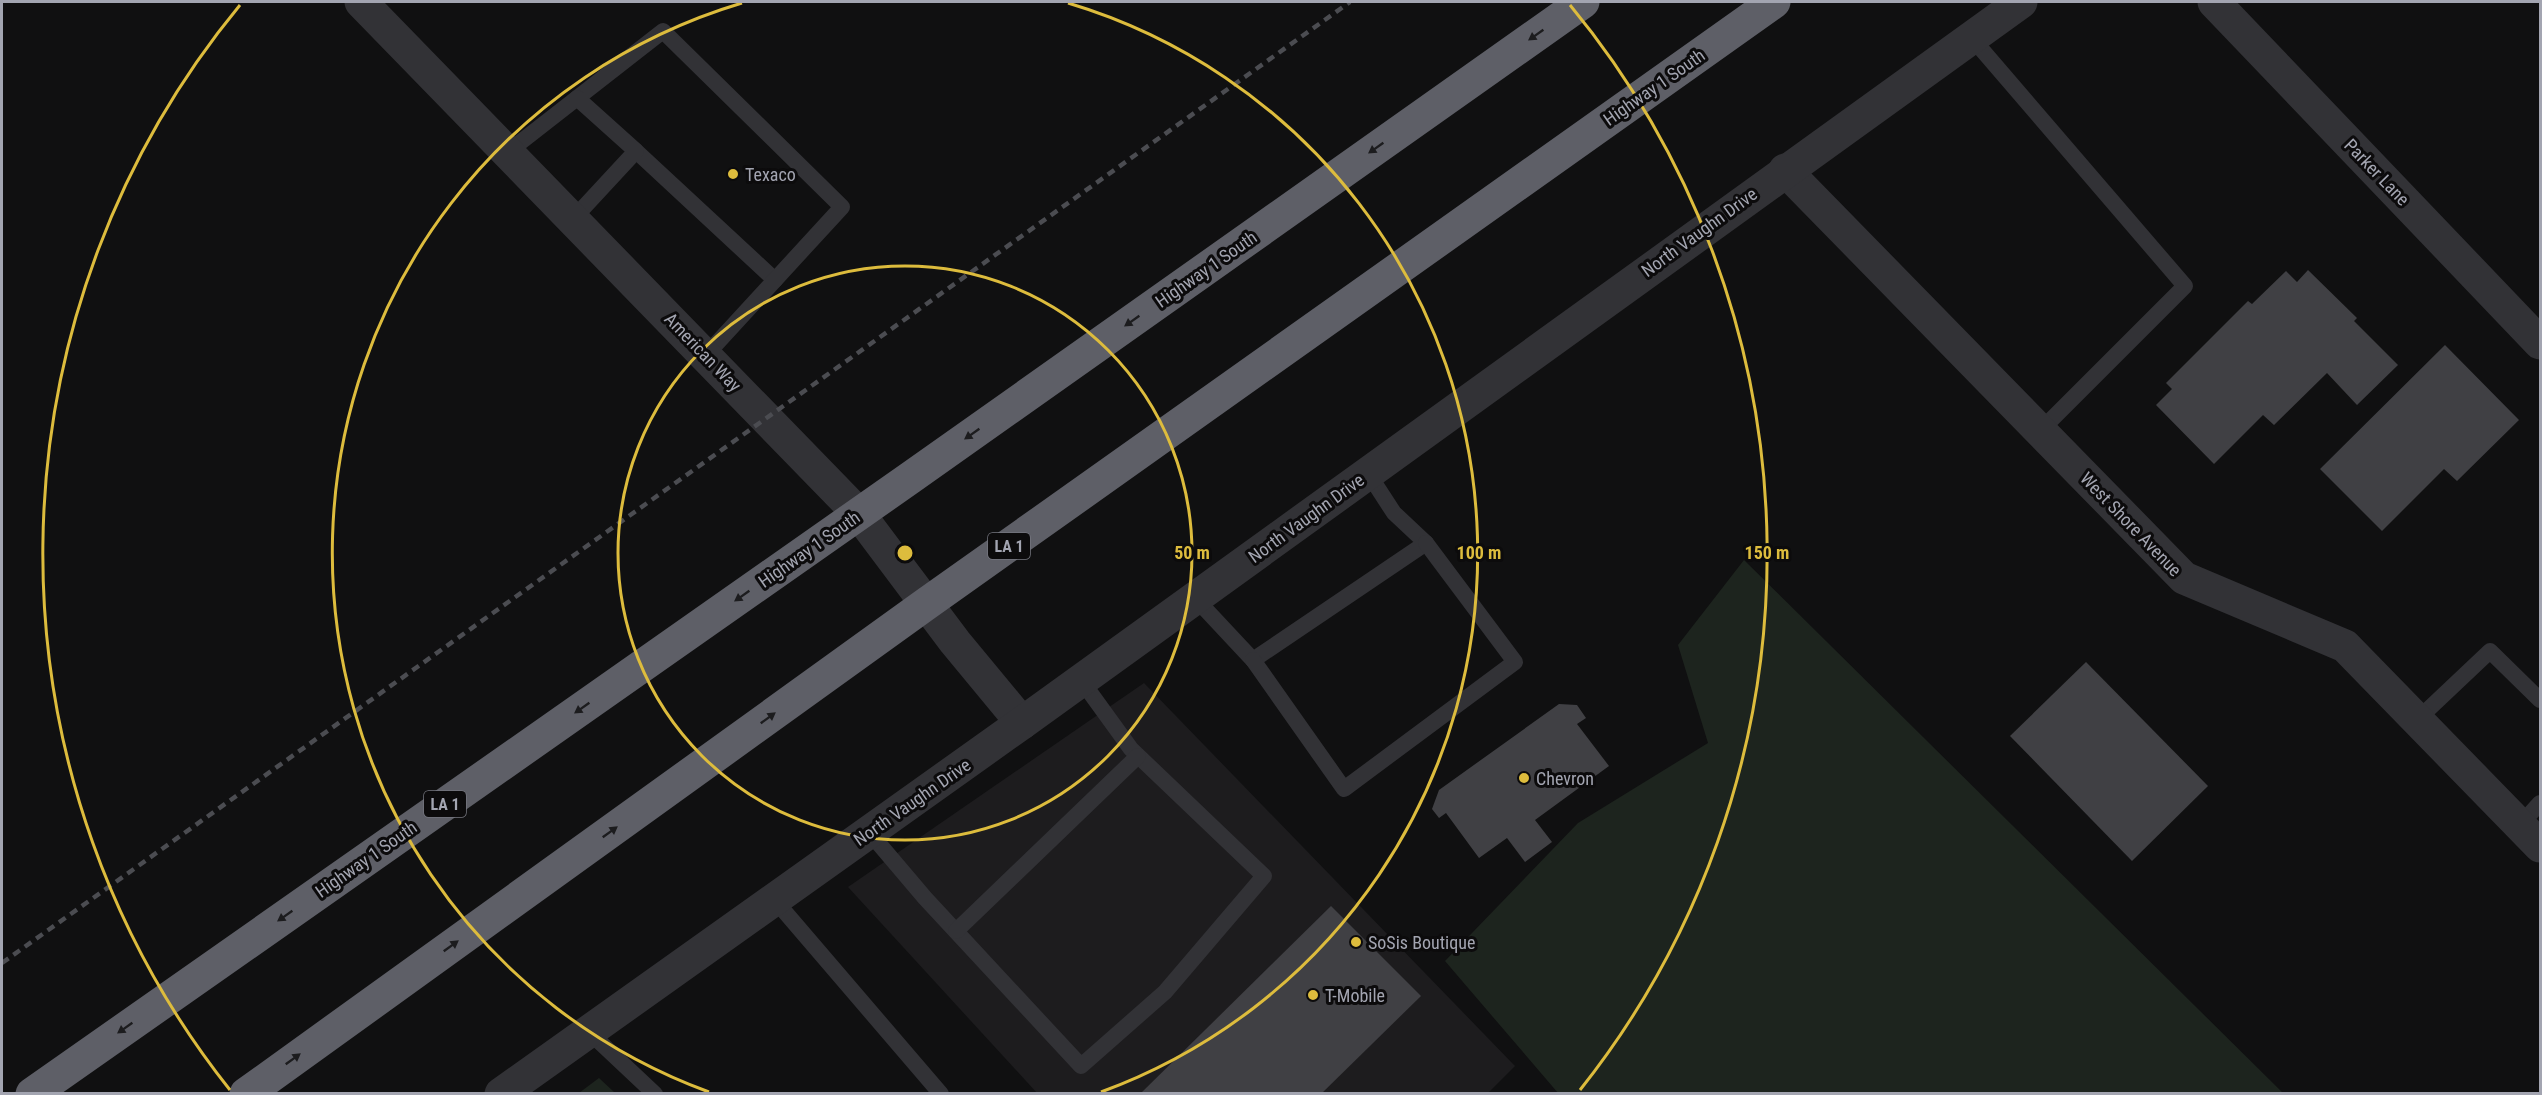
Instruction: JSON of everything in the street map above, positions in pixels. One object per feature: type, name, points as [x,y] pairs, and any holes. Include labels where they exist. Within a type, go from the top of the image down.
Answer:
[{"type":"highway","name":"Highway 1 South","points":[[32,1094],[859,514],[1583,2]]},
{"type":"highway","name":"Highway 1 South","points":[[246,1094],[926,604],[1774,2]]},
{"type":"street","name":"American Way","points":[[361,2],[859,514],[926,604],[1022,723]]},
{"type":"street","name":"North Vaughn Drive","points":[[501,1094],[773,898],[1022,723],[1785,170],[2021,2]]},
{"type":"street","name":"Parker Lane","points":[[2214,2],[2541,343]]},
{"type":"street","name":"West Shore Avenue","points":[[1785,170],[2184,578],[2345,646],[2417,720],[2534,825]]},
{"type":"lane","points":[[508,152],[663,31],[842,207],[706,355]]},
{"type":"lane","points":[[1971,37],[2185,286],[2040,431]]},
{"type":"lane","points":[[577,98],[775,280]]},
{"type":"lane","points":[[573,219],[636,152]]},
{"type":"lane","points":[[1195,598],[1252,660],[1344,789],[1515,662],[1426,543],[1394,513],[1368,472]]},
{"type":"lane","points":[[1252,660],[1426,543]]},
{"type":"lane","points":[[2417,720],[2490,651],[2541,700]]},
{"type":"lane","points":[[869,832],[956,931],[1081,1066],[1165,992],[1263,876],[1138,756],[1081,680]]},
{"type":"lane","points":[[956,931],[1138,756]]},
{"type":"lane","points":[[773,898],[941,1094]]},
{"type":"lane","points":[[588,1031],[655,1094]]},
{"type":"shaded area","points":[[1744,560],[2283,1093],[1558,1093],[1445,961],[1578,823],[1708,743],[1678,645]]},
{"type":"shaded area","points":[[1144,683],[1515,1066],[1488,1093],[1037,1093],[848,887]]},
{"type":"shaded area","points":[[599,1078],[615,1093],[579,1093]]},
{"type":"building","points":[[2308,270],[2357,318],[2354,321],[2398,365],[2357,405],[2327,373],[2274,425],[2263,415],[2214,464],[2156,405],[2172,389],[2166,383],[2248,301],[2252,304],[2286,271],[2297,282]]},
{"type":"building","points":[[2445,345],[2519,420],[2457,481],[2444,469],[2382,531],[2320,469]]},
{"type":"building","points":[[2086,662],[2208,786],[2132,861],[2010,736]]},
{"type":"building","name":"Chevron","points":[[1559,704],[1577,705],[1586,718],[1577,724],[1609,766],[1535,820],[1552,842],[1525,862],[1507,838],[1479,858],[1446,813],[1439,818],[1432,809],[1439,790]]},
{"type":"building","points":[[1331,906],[1421,996],[1321,1094],[1140,1094]]},
{"type":"railway","points":[[2,963],[1350,2]]},
{"type":"place","name":"Texaco","points":[[733,174]]},
{"type":"place","name":"Chevron","points":[[1524,778]]},
{"type":"place","name":"SoSis Boutique","points":[[1356,942]]},
{"type":"place","name":"T-Mobile","points":[[1313,995]]}]
